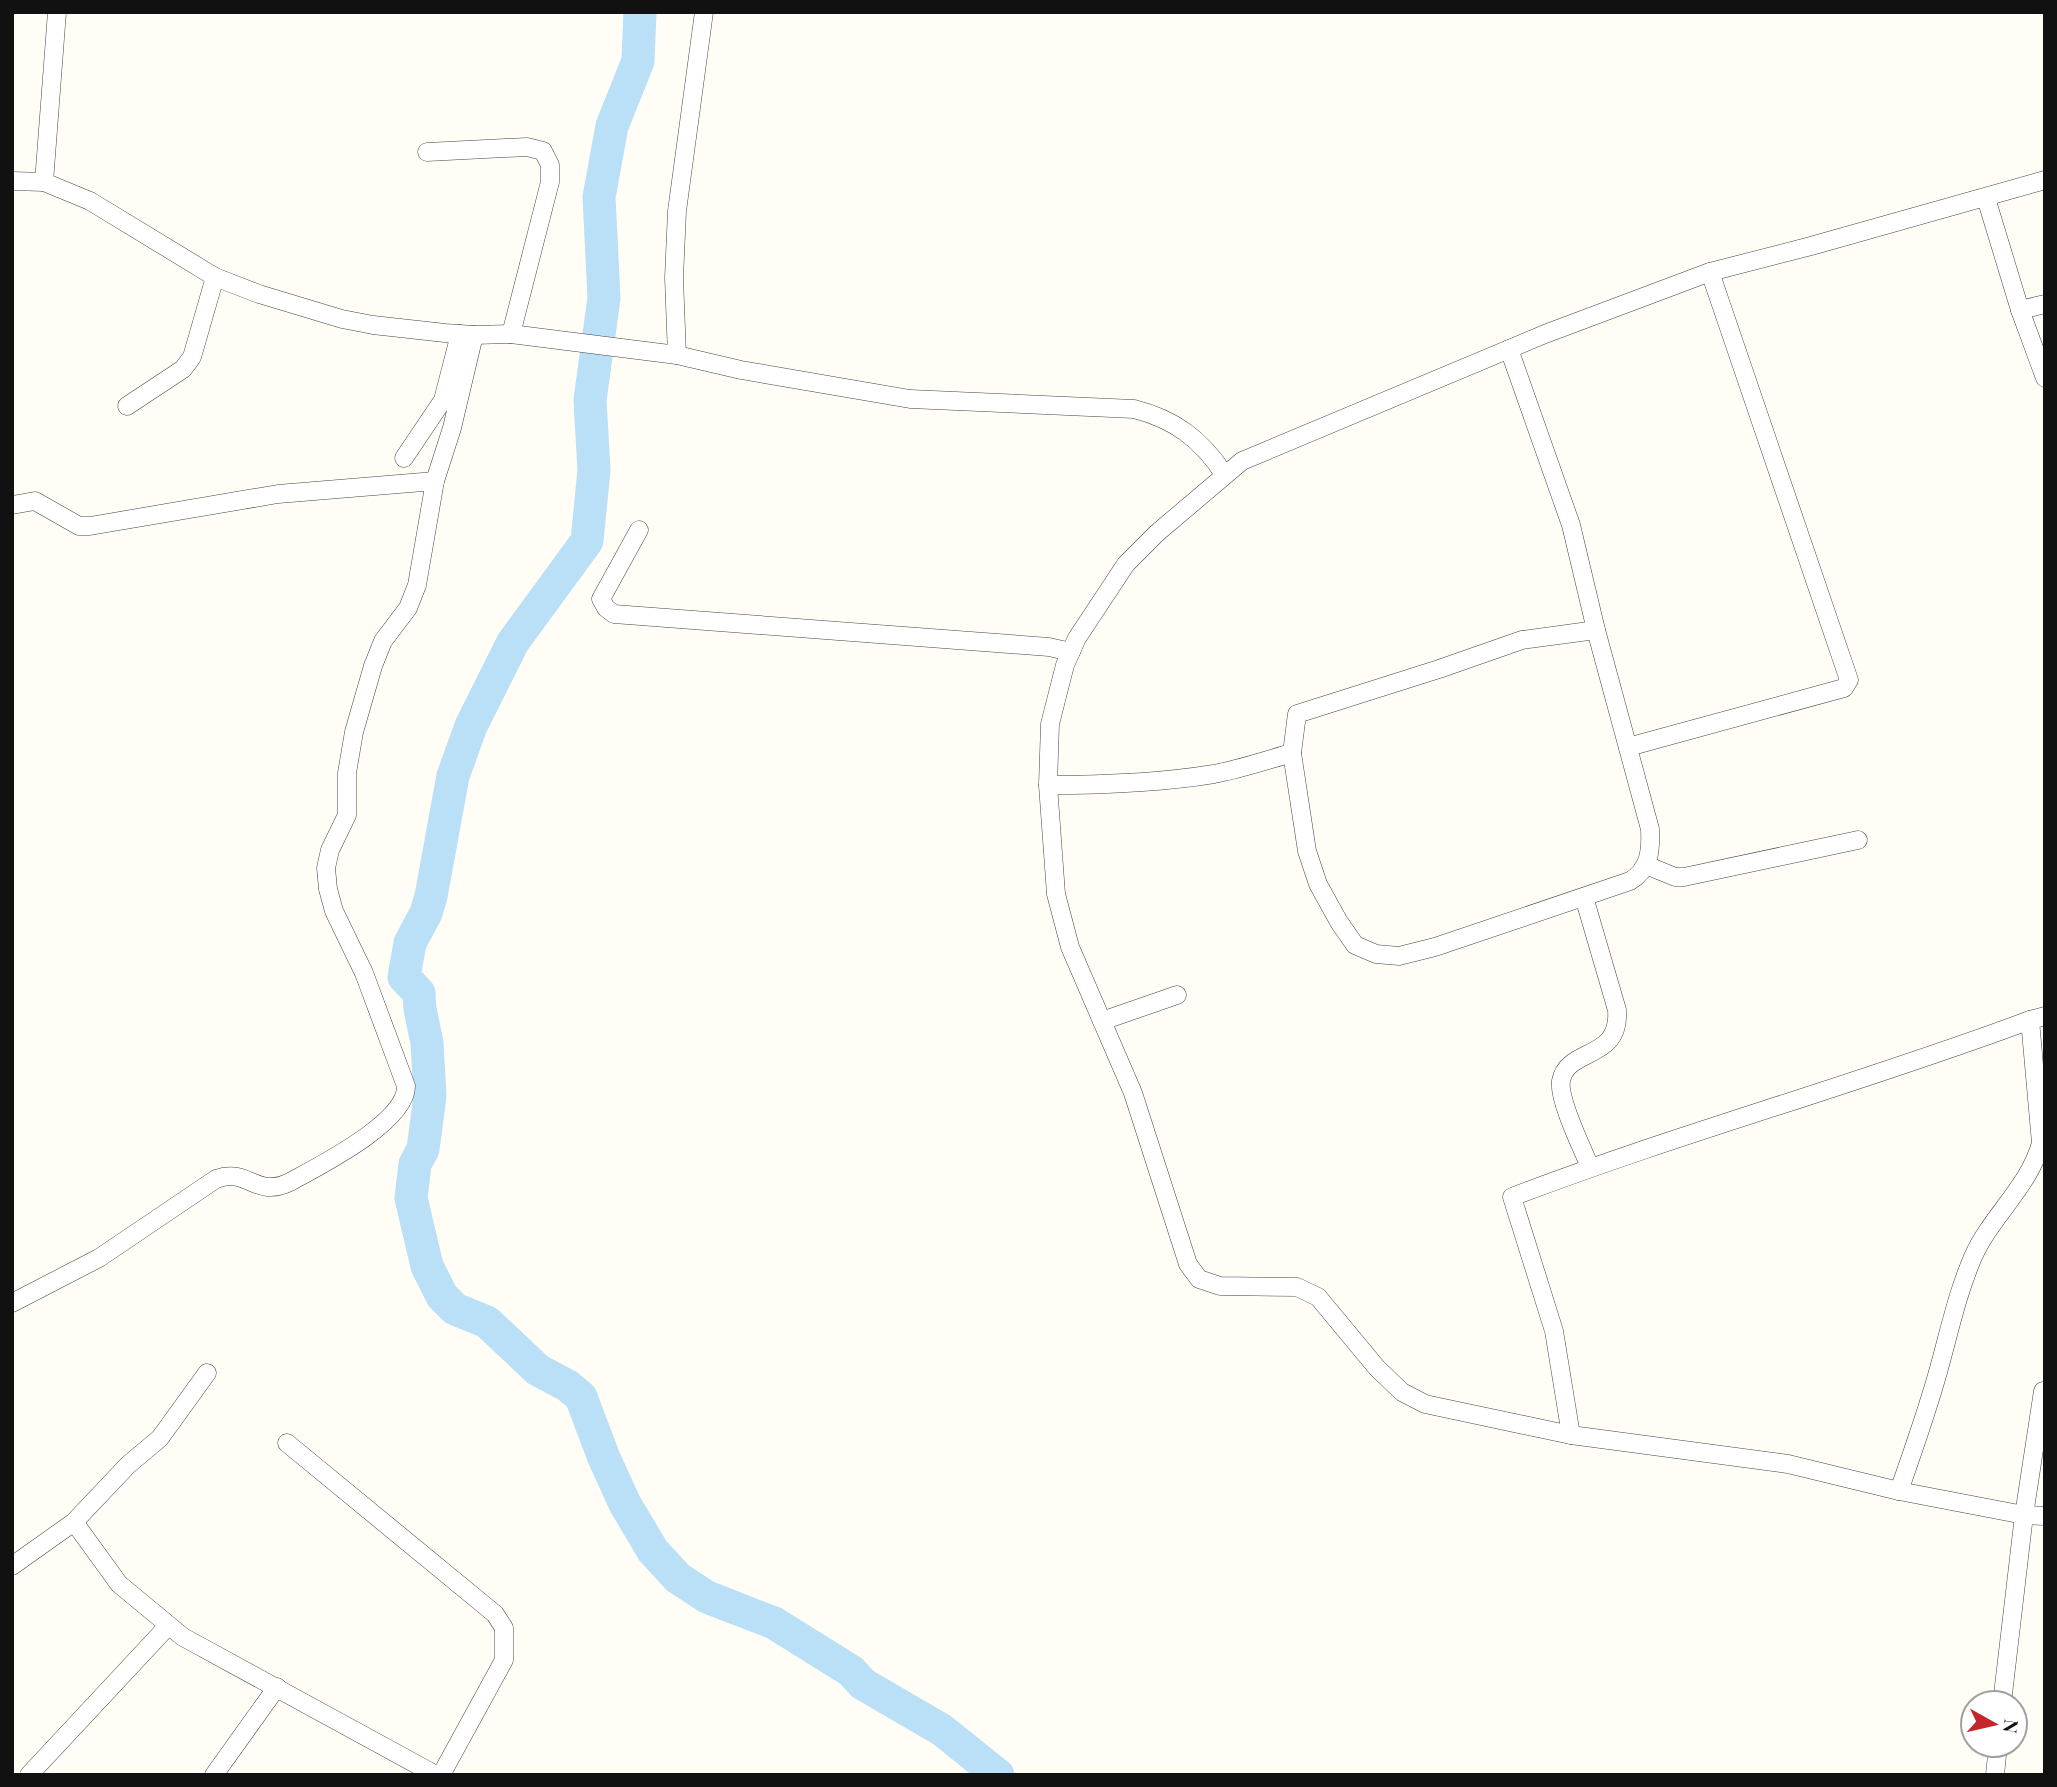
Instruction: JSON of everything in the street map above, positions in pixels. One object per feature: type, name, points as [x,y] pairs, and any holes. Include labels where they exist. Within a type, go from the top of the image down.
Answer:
[{"type":"street","points":[[44,182],[57,12]]},
{"type":"street","points":[[677,355],[674,278],[677,211],[704,12]]},
{"type":"street","points":[[427,152],[527,147],[543,151],[550,164],[550,182],[511,334]]},
{"type":"street","points":[[2045,180],[1710,272],[1509,349],[1242,461],[1157,533],[1126,564],[1088,619],[1071,652],[1057,691],[1050,724],[1048,785],[1056,894],[1070,947],[1133,1093],[1188,1264],[1199,1279],[1220,1286],[1297,1287],[1318,1297],[1377,1368],[1413,1399],[1425,1404],[1571,1435],[1787,1464],[1899,1491],[2045,1517]]},
{"type":"street","points":[[12,181],[44,182],[90,201],[215,277],[271,298],[342,318],[373,325],[467,335],[511,334],[677,355],[741,370],[910,399],[1134,409],[1160,415],[1174,424],[1215,460],[1224,474]]},
{"type":"street","points":[[1986,198],[2044,375]]},
{"type":"street","points":[[1628,747],[1844,688],[1849,680],[1710,272]]},
{"type":"street","points":[[127,406],[183,369],[192,357],[215,277]]},
{"type":"street","points":[[2021,310],[2045,304]]},
{"type":"street","points":[[404,458],[443,400],[467,335]]},
{"type":"street","points":[[12,1303],[99,1258],[216,1179],[232,1174],[267,1189],[281,1187],[363,1140],[393,1113],[405,1096],[406,1086],[364,973],[334,911],[326,868],[330,850],[348,815],[349,763],[354,732],[373,666],[383,641],[408,608],[417,585],[435,481],[452,428],[467,335]]},
{"type":"street","points":[[1509,349],[1570,525],[1595,630],[1650,829],[1650,853],[1640,875],[1630,881],[1435,947],[1399,956],[1377,954],[1355,945],[1318,884],[1307,851],[1292,753],[1297,714],[1522,640],[1595,630]]},
{"type":"street","points":[[12,506],[35,501],[79,526],[90,526],[278,494],[435,481]]},
{"type":"street","points":[[639,530],[601,599],[606,608],[614,614],[1049,647],[1071,652]]},
{"type":"street","points":[[1048,785],[1123,785],[1175,779],[1216,773],[1292,753]]},
{"type":"street","points":[[1646,865],[1675,877],[1684,877],[1858,840]]},
{"type":"street","points":[[1584,897],[1617,1010],[1618,1024],[1612,1040],[1568,1068],[1561,1079],[1561,1094],[1590,1167]]},
{"type":"street","points":[[1102,1021],[1177,995]]},
{"type":"street","points":[[1571,1435],[1553,1331],[1512,1197],[1590,1167],[1960,1046],[2037,1018],[2041,1143],[2039,1151],[2028,1175],[1982,1238],[1962,1283],[1935,1382],[1899,1491]]},
{"type":"street","points":[[12,1566],[74,1522],[128,1465],[160,1438],[207,1373]]},
{"type":"street","points":[[2004,1689],[2024,1515],[2043,1391]]},
{"type":"street","points":[[288,1443],[495,1614],[504,1628],[504,1660],[441,1775]]},
{"type":"street","points":[[74,1522],[119,1584],[183,1637],[436,1775]]},
{"type":"street","points":[[29,1775],[168,1626]]},
{"type":"street","points":[[214,1775],[277,1687]]},
{"type":"waterway","points":[[640,12],[638,61],[612,126],[599,197],[604,298],[590,400],[594,470],[587,541],[513,642],[471,726],[453,776],[431,896],[426,913],[410,943],[404,977],[419,993],[427,1043],[430,1096],[423,1149],[415,1164],[411,1198],[427,1266],[442,1296],[455,1309],[487,1322],[538,1370],[568,1386],[581,1397],[625,1504],[653,1551],[678,1578],[707,1597],[774,1623],[851,1671],[863,1684],[942,1730],[998,1775]]}]
